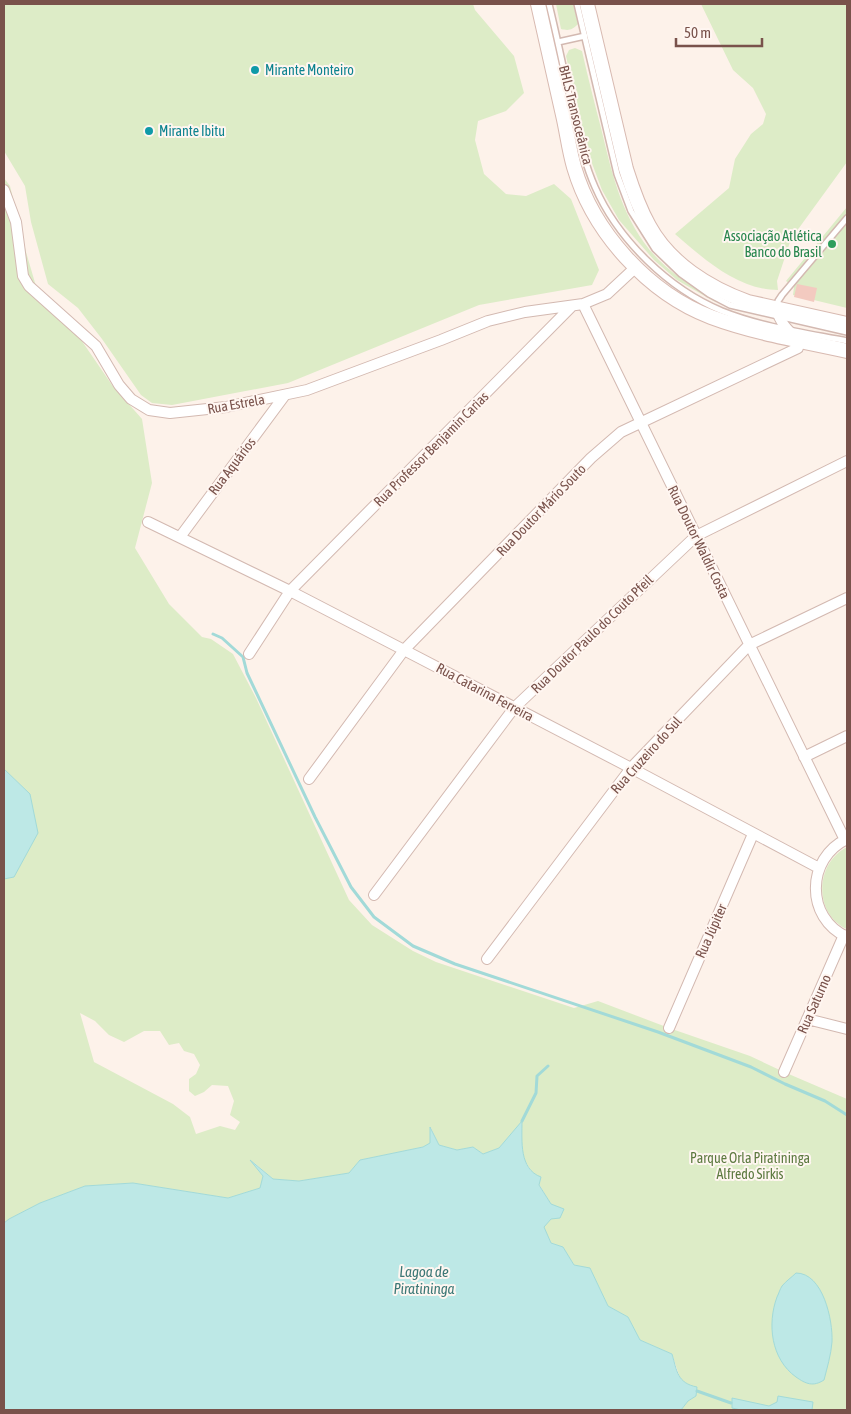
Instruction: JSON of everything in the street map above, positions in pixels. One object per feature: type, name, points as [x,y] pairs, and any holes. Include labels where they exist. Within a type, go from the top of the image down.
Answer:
[{"type":"main road","points":[[538,4],[574,168],[594,211],[608,233],[636,268],[663,290],[693,309],[711,317],[847,351]]},
{"type":"main road","points":[[587,4],[626,169],[634,195],[650,227],[662,244],[686,268],[712,286],[748,302],[778,313],[847,324]]},
{"type":"street","name":"Rua Estrela","points":[[4,190],[16,222],[23,276],[29,286],[96,346],[119,385],[131,399],[150,410],[170,413],[226,407],[285,395],[347,376],[488,321],[525,312],[583,304]]},
{"type":"street","points":[[583,304],[607,294],[636,268]]},
{"type":"street","name":"Rua Doutor Waldir Costa","points":[[583,304],[846,840],[831,851],[819,868]]},
{"type":"street","name":"Rua Professor Benjamin Carias","points":[[249,654],[290,591],[572,306]]},
{"type":"street","points":[[778,313],[786,329],[800,340]]},
{"type":"street","name":"Rua Doutor Mário Souto","points":[[308,779],[404,650],[591,458],[621,432],[794,351],[798,348],[800,340]]},
{"type":"street","name":"Rua Aquários","points":[[180,537],[285,395]]},
{"type":"street","name":"Rua Doutor Paulo do Couto Pfeil","points":[[374,895],[514,708],[696,536],[847,461]]},
{"type":"street","name":"Rua Catarina Ferreira","points":[[148,522],[290,591],[819,868]]},
{"type":"street","name":"Rua Cruzeiro do Sul","points":[[488,959],[631,768],[749,645],[847,598]]},
{"type":"street","points":[[804,757],[847,736]]},
{"type":"street","name":"Rua Júpiter","points":[[669,1028],[753,834]]},
{"type":"street","points":[[819,868],[815,884],[819,906],[826,920],[845,936]]},
{"type":"street","name":"Rua Saturno","points":[[784,1072],[845,936]]},
{"type":"street","points":[[807,1019],[847,1029]]},
{"type":"lane","name":"BHLS Transoceânica","points":[[549,4],[582,150],[595,188],[617,227],[644,259],[673,283],[696,298],[722,311],[786,329],[847,342]]},
{"type":"lane","name":"BHLS Transoceânica","points":[[577,4],[617,174],[631,211],[655,249],[681,274],[709,294],[730,305],[778,313],[847,332]]},
{"type":"lane","points":[[558,42],[585,36]]},
{"type":"lane","points":[[778,313],[778,301],[782,295],[847,218]]},
{"type":"green space","points":[[4,4],[473,4],[475,10],[514,56],[524,93],[506,111],[478,121],[475,140],[484,174],[506,194],[526,196],[554,184],[571,199],[599,270],[592,285],[479,305],[288,383],[172,405],[152,403],[141,395],[78,308],[48,284],[31,222],[25,186],[4,151]]},
{"type":"green space","points":[[556,4],[573,4],[578,24],[574,28],[570,30],[561,29]]},
{"type":"green space","points":[[701,4],[847,4],[847,162],[791,239],[777,281],[778,290],[763,289],[735,279],[710,263],[675,234],[729,188],[735,159],[751,134],[763,124],[766,114],[753,88],[733,70]]},
{"type":"green space","points":[[575,48],[582,51],[606,149],[621,200],[628,216],[637,232],[659,260],[717,303],[677,280],[654,260],[619,220],[602,190],[587,150],[566,56],[569,50]]},
{"type":"green space","name":"Parque Orla Piratininga Alfredo Sirkis","points":[[4,178],[10,186],[38,293],[64,315],[112,385],[142,419],[152,483],[135,548],[169,604],[202,637],[211,639],[233,654],[256,698],[349,900],[372,925],[413,951],[436,962],[574,1008],[598,1001],[750,1056],[847,1099],[847,1410],[681,1410],[688,1401],[696,1396],[680,1378],[672,1354],[640,1340],[628,1317],[608,1306],[590,1269],[574,1265],[563,1247],[551,1243],[543,1227],[551,1219],[551,1204],[522,1156],[522,1122],[499,1148],[483,1154],[473,1147],[457,1150],[439,1145],[431,1128],[431,1143],[423,1147],[360,1160],[349,1173],[299,1181],[273,1179],[253,1162],[263,1176],[260,1188],[228,1198],[133,1183],[85,1186],[40,1203],[4,1223],[4,879],[14,877],[30,794],[4,769]],"holes":[[[80,1013],[95,1021],[109,1035],[124,1042],[144,1031],[160,1031],[169,1045],[179,1043],[184,1051],[194,1054],[200,1065],[196,1074],[189,1079],[189,1091],[195,1096],[204,1092],[212,1085],[228,1086],[234,1101],[230,1115],[240,1122],[235,1130],[220,1126],[196,1134],[190,1117],[173,1104],[94,1062]]]},
{"type":"green space","name":"Associação Atlética Banco do Brasil","points":[[847,207],[847,308],[793,295],[794,287],[786,281]]},
{"type":"green space","points":[[847,847],[847,929],[836,922],[828,912],[822,888],[829,864],[836,855]]},
{"type":"water","points":[[4,769],[30,794],[38,833],[14,877],[4,879]]},
{"type":"water","name":"Lagoa de Piratininga","points":[[522,1121],[522,1145],[525,1161],[534,1173],[541,1177],[539,1185],[551,1204],[564,1209],[560,1218],[551,1219],[544,1227],[551,1243],[563,1247],[574,1265],[590,1268],[608,1306],[628,1317],[640,1340],[672,1354],[677,1371],[685,1383],[697,1387],[696,1396],[688,1401],[681,1410],[4,1410],[4,1223],[9,1219],[40,1203],[85,1186],[133,1183],[228,1198],[260,1188],[263,1176],[250,1160],[273,1179],[299,1181],[349,1173],[360,1160],[423,1147],[430,1143],[430,1127],[439,1145],[457,1150],[473,1147],[483,1154],[499,1148]]},
{"type":"water","points":[[796,1273],[805,1275],[820,1289],[831,1322],[831,1352],[824,1380],[810,1384],[796,1377],[788,1370],[776,1351],[773,1340],[772,1318],[777,1297],[782,1286]]},
{"type":"water","points":[[778,1396],[813,1402],[812,1410],[741,1410],[732,1408],[732,1398],[769,1406],[777,1402]]},
{"type":"building","points":[[797,284],[817,288],[814,302],[794,297]]},
{"type":"waterway","points":[[213,634],[222,638],[243,657],[247,673],[315,817],[351,887],[374,917],[413,946],[455,964],[658,1032],[751,1067],[825,1101],[847,1115]]},
{"type":"waterway","points":[[522,1121],[536,1093],[537,1076],[548,1066]]},
{"type":"waterway","points":[[697,1391],[731,1403]]},
{"type":"place","name":"Mirante Monteiro","points":[[255,70]]},
{"type":"place","name":"Mirante Ibitu","points":[[149,131]]},
{"type":"place","name":"Associação Atlética Banco do Brasil","points":[[832,244]]}]
